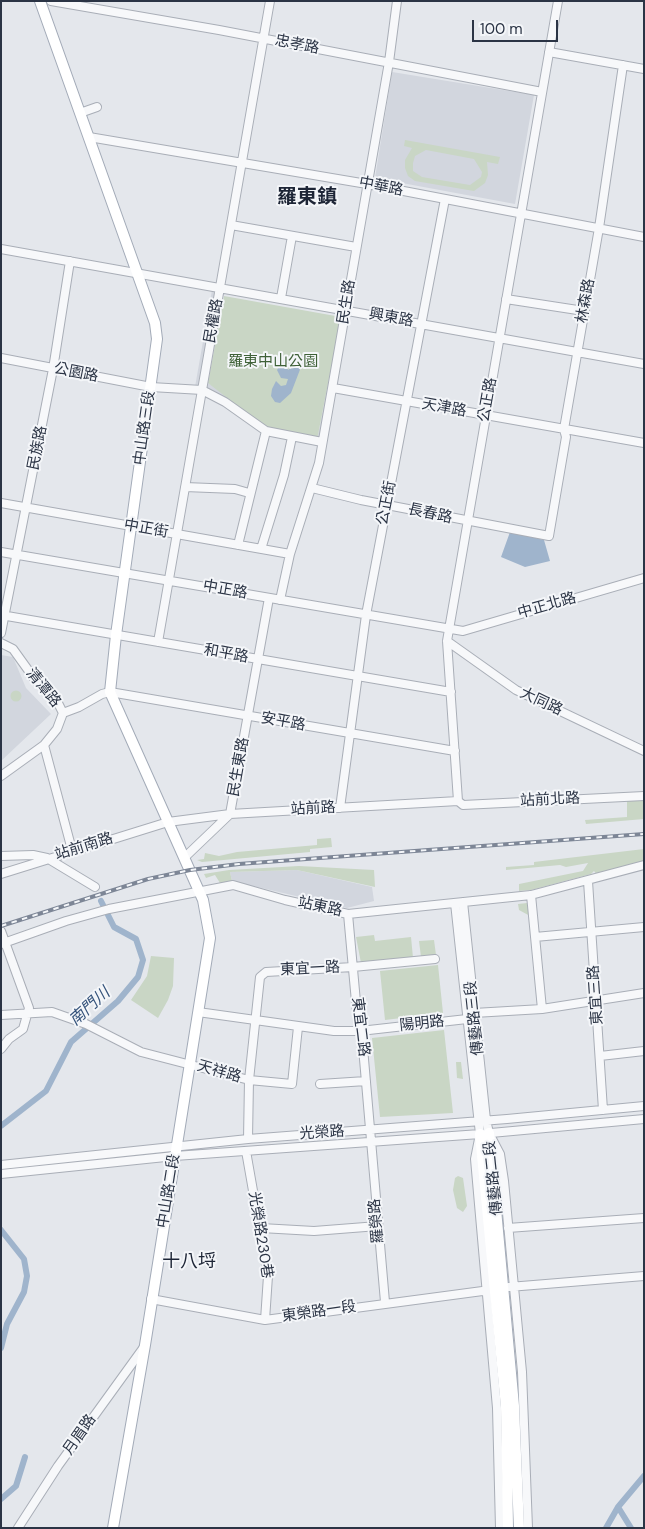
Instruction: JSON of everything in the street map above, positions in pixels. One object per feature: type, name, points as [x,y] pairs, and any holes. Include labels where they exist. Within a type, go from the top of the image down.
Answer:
[{"type":"main road","name":"中山路三段","points":[[40,1],[152,312],[157,331],[110,692]]},
{"type":"main road","points":[[110,692],[184,858]]},
{"type":"main road","name":"中山路二段","points":[[113,1528],[145,1345],[210,938],[207,911],[184,858]]},
{"type":"main road","name":"傳藝路二段","points":[[484,1134],[500,1288],[506,1407],[519,1528]]},
{"type":"main road","name":"傳藝路二段","points":[[508,1528],[512,1472]]},
{"type":"street","name":"忠孝路","points":[[51,1],[389,62],[542,92]]},
{"type":"street","name":"民權路","points":[[158,642],[270,1]]},
{"type":"street","name":"民生路","points":[[280,600],[290,554],[312,488],[322,442],[389,62],[397,1]]},
{"type":"street","name":"公正路","points":[[458,801],[447,641],[558,1]]},
{"type":"street","points":[[549,52],[644,69]]},
{"type":"street","name":"林森路","points":[[549,536],[566,437],[564,429],[599,228],[624,65]]},
{"type":"street","points":[[80,113],[98,107]]},
{"type":"street","name":"中華路","points":[[89,137],[367,184],[644,237]]},
{"type":"street","name":"公正街","points":[[340,808],[366,615],[445,199]]},
{"type":"street","points":[[231,225],[356,247]]},
{"type":"street","points":[[281,298],[292,236]]},
{"type":"street","name":"興東路","points":[[1,249],[345,309],[644,364]]},
{"type":"street","name":"民族路","points":[[1,633],[3,616],[18,555],[53,369],[70,261]]},
{"type":"street","points":[[506,299],[584,312]]},
{"type":"street","name":"公園路","points":[[1,358],[151,387],[202,390]]},
{"type":"street","name":"天津路","points":[[332,388],[644,443]]},
{"type":"street","points":[[202,390],[224,402],[266,432],[322,442]]},
{"type":"street","points":[[238,545],[249,493],[266,432]]},
{"type":"street","points":[[260,549],[284,475],[292,437]]},
{"type":"street","points":[[185,487],[235,489],[249,493]]},
{"type":"street","name":"長春路","points":[[312,488],[387,506],[549,536]]},
{"type":"street","name":"中正街","points":[[1,503],[290,554]]},
{"type":"street","name":"中正路","points":[[1,552],[449,630]]},
{"type":"street","name":"中正北路","points":[[449,630],[463,631],[644,578]]},
{"type":"street","name":"民生東路","points":[[184,858],[230,814],[269,598]]},
{"type":"street","name":"和平路","points":[[3,616],[451,692]]},
{"type":"street","name":"大同路","points":[[447,641],[516,690],[644,751]]},
{"type":"street","name":"清潭路","points":[[1,643],[13,649],[36,681],[55,697],[63,713],[57,729],[44,745],[1,776]]},
{"type":"street","points":[[63,713],[110,692]]},
{"type":"street","name":"安平路","points":[[110,692],[349,735],[455,751]]},
{"type":"street","points":[[44,745],[72,850]]},
{"type":"street","name":"站前北路","points":[[458,801],[463,805],[644,796]]},
{"type":"street","name":"站前路","points":[[168,822],[230,814],[458,801]]},
{"type":"street","name":"站前南路","points":[[1,874],[72,850],[168,822]]},
{"type":"street","points":[[1,856],[33,855],[47,858],[94,887]]},
{"type":"street","name":"站東路","points":[[3,944],[66,920],[109,909],[233,885],[348,914],[531,895],[644,865]]},
{"type":"street","name":"東宜三路","points":[[588,881],[603,1110]]},
{"type":"street","points":[[531,895],[542,1009]]},
{"type":"street","name":"傳藝路三段","points":[[459,902],[474,1013],[482,1120]]},
{"type":"street","name":"傳藝路三段","points":[[459,902],[467,1019],[484,1134]]},
{"type":"street","name":"東宜二路","points":[[348,914],[366,1081],[370,1140]]},
{"type":"street","points":[[535,937],[644,927]]},
{"type":"street","points":[[1,932],[3,944],[27,997],[29,1012],[23,1029],[4,1044],[1,1049]]},
{"type":"street","name":"東宜一路","points":[[248,1138],[249,1080],[260,976],[266,972],[353,968],[435,959]]},
{"type":"street","points":[[467,1019],[474,1013],[542,1009],[644,993]]},
{"type":"street","points":[[1,1015],[29,1012]]},
{"type":"street","name":"天祥路","points":[[29,1012],[52,1012],[86,1024],[141,1052],[190,1063],[249,1080],[292,1084],[298,1027]]},
{"type":"street","name":"陽明路","points":[[198,1012],[256,1022],[334,1031],[360,1031],[467,1019]]},
{"type":"street","points":[[600,1056],[644,1051]]},
{"type":"street","points":[[320,1084],[366,1081]]},
{"type":"street","name":"光榮路","points":[[1,1174],[176,1151],[248,1138],[370,1130],[644,1106]]},
{"type":"street","name":"光榮路","points":[[1,1165],[176,1151],[246,1151],[370,1140],[484,1134],[644,1119]]},
{"type":"street","name":"傳藝路二段","points":[[484,1134],[500,1154],[508,1228],[500,1288],[497,1408],[500,1528]]},
{"type":"street","name":"羅榮路","points":[[370,1140],[385,1302]]},
{"type":"street","name":"光榮路230巷","points":[[246,1151],[268,1276],[265,1320]]},
{"type":"street","points":[[508,1228],[644,1218]]},
{"type":"street","points":[[261,1228],[314,1231],[378,1226]]},
{"type":"street","name":"東榮路一段","points":[[152,1299],[265,1320],[385,1302],[500,1288],[644,1276]]},
{"type":"street","name":"傳藝路二段","points":[[500,1288],[524,1397],[528,1528]]},
{"type":"street","name":"月眉路","points":[[18,1528],[58,1466],[145,1345]]},
{"type":"shaded area","points":[[392,72],[534,95],[515,204],[375,178]]},
{"type":"shaded area","points":[[212,290],[224,292],[208,383],[317,439],[341,317],[347,318],[322,442],[266,431],[195,387]]},
{"type":"shaded area","points":[[1,655],[13,657],[26,688],[51,714],[1,761]]},
{"type":"shaded area","points":[[297,870],[372,887],[374,901],[347,908],[232,881],[230,872]]},
{"type":"green space","points":[[405,140],[500,157],[498,164],[487,162],[488,175],[485,183],[474,191],[415,181],[408,176],[405,168],[405,160],[412,148],[404,146]],"holes":[[[426,150],[474,159],[482,172],[481,177],[470,185],[422,177],[413,171],[415,156]]]},
{"type":"green space","name":"羅東中山公園","points":[[224,296],[341,317],[317,440],[267,429],[208,383]]},
{"type":"green space","points":[[16,690],[22,696],[16,702],[10,696]]},
{"type":"green space","points":[[644,799],[644,819],[586,824],[585,820],[627,817],[627,801]]},
{"type":"green space","points":[[331,838],[332,847],[310,849],[310,852],[202,862],[197,860],[204,859],[205,853],[219,856],[237,852],[317,845],[317,839]]},
{"type":"green space","points":[[644,849],[644,861],[597,875],[594,871],[591,874],[531,890],[519,891],[519,884],[583,871],[588,863],[566,867],[560,865],[506,870],[506,867],[534,865],[534,862]]},
{"type":"green space","points":[[299,866],[374,870],[375,887],[297,870],[230,872],[232,881],[220,883],[215,875],[206,878],[204,874],[229,870]]},
{"type":"green space","points":[[518,904],[529,904],[530,916],[519,910]]},
{"type":"green space","points":[[374,935],[375,941],[411,937],[413,958],[361,963],[356,937]]},
{"type":"green space","points":[[434,940],[436,955],[421,957],[419,941]]},
{"type":"green space","points":[[151,956],[174,958],[173,986],[158,1018],[131,1000],[147,976]]},
{"type":"green space","points":[[438,965],[443,1013],[385,1020],[380,971]]},
{"type":"green space","points":[[444,1030],[453,1113],[380,1117],[372,1038]]},
{"type":"green space","points":[[456,1062],[461,1062],[463,1079],[457,1078]]},
{"type":"green space","points":[[458,1176],[463,1178],[467,1206],[463,1212],[457,1208],[453,1190],[455,1178]]},
{"type":"water","points":[[285,357],[290,359],[286,363],[288,370],[295,365],[300,364],[301,367],[291,393],[280,403],[275,402],[271,396],[276,381],[281,386],[286,385],[288,379],[281,378],[277,370]]},
{"type":"water","points":[[510,532],[544,540],[550,561],[525,567],[501,557]]},
{"type":"waterway","name":"南門川","points":[[1,1126],[46,1091],[71,1042],[118,1001],[138,977],[143,960],[136,939],[114,927],[101,901]]},
{"type":"waterway","name":"南門川","points":[[1,1230],[24,1259],[27,1276],[24,1292],[7,1324],[1,1348]]},
{"type":"waterway","points":[[1,1499],[16,1486],[25,1457]]},
{"type":"waterway","points":[[606,1528],[618,1507],[644,1476]]},
{"type":"waterway","points":[[618,1507],[631,1528]]},
{"type":"railway","points":[[1,926],[148,879],[190,870],[239,864],[644,834]]},
{"type":"district","name":"羅東鎮","points":[[307,198]]},
{"type":"district","name":"十八埒","points":[[189,1262]]}]
